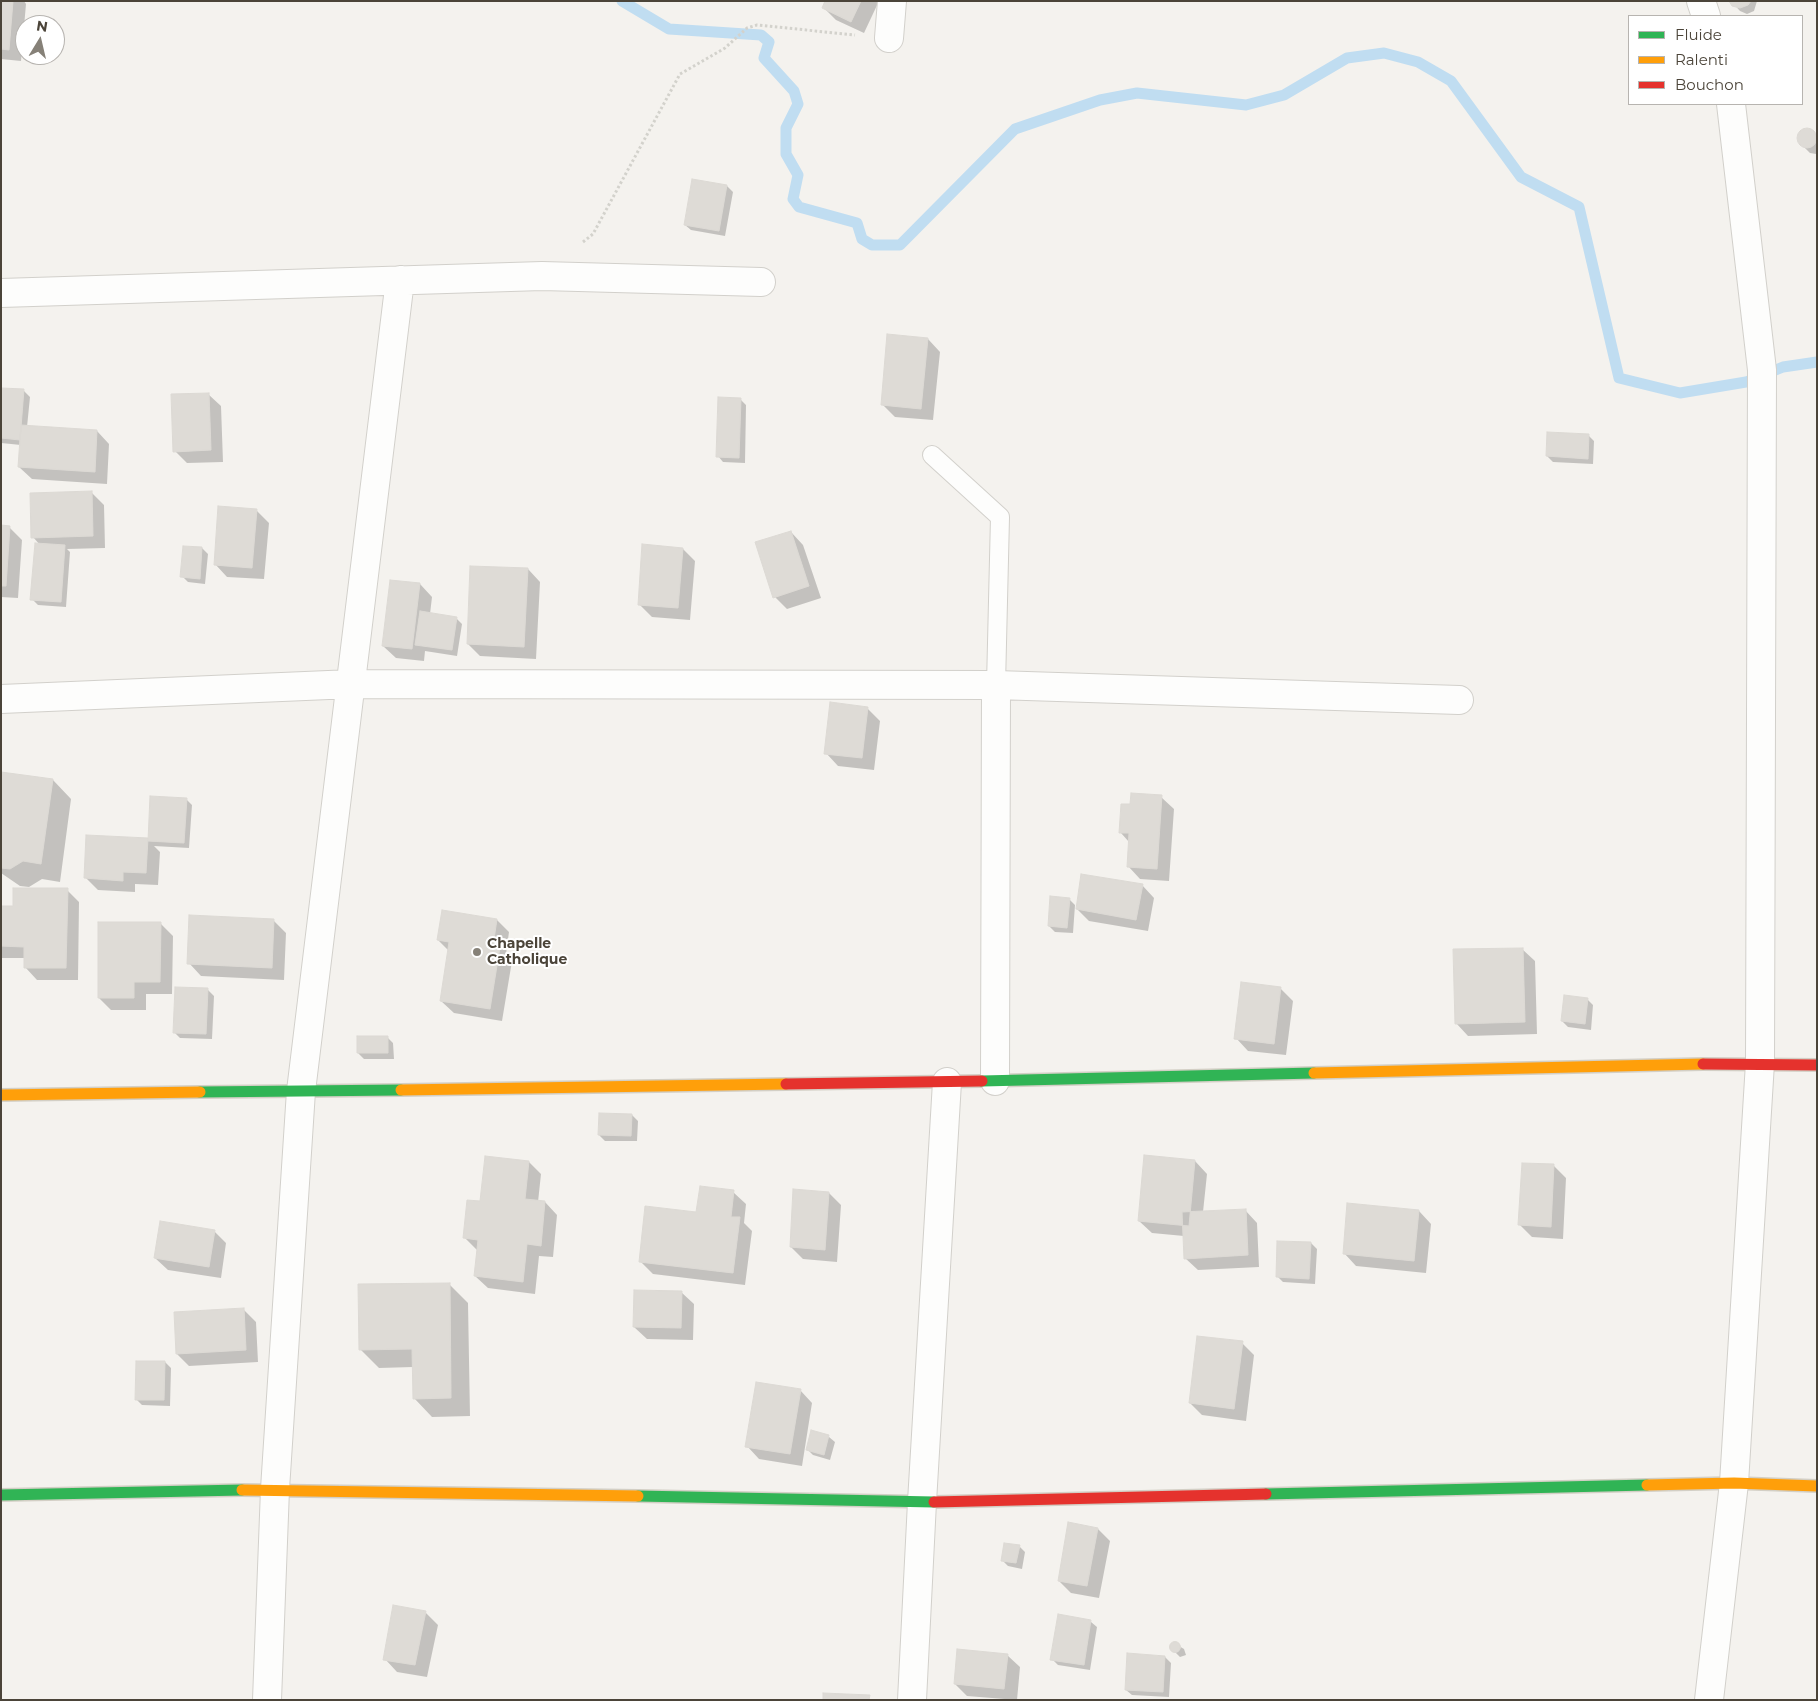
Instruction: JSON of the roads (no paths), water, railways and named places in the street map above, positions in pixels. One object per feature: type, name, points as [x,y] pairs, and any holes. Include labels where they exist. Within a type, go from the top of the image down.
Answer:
[{"type":"street","points":[[889,38],[892,1]]},
{"type":"street","points":[[1701,1],[1706,15]]},
{"type":"street","points":[[1709,1700],[1734,1483],[1760,1064],[1762,380],[1732,105]]},
{"type":"street","points":[[1,293],[542,276],[761,282]]},
{"type":"street","points":[[267,1700],[275,1489],[301,1091],[400,280]]},
{"type":"street","points":[[1,699],[352,684],[996,685],[1459,700]]},
{"type":"street","points":[[995,1081],[996,685]]},
{"type":"street","points":[[1,1095],[947,1082],[1760,1064],[1817,1065]]},
{"type":"street","points":[[912,1700],[947,1082]]},
{"type":"street","points":[[1,1495],[275,1489],[922,1502],[1734,1483],[1817,1486]]},
{"type":"lane","points":[[932,455],[1000,518],[996,685]]},
{"type":"waterway","points":[[622,1],[669,29],[761,35],[769,42],[764,58],[794,91],[798,104],[786,128],[786,154],[798,175],[793,199],[799,207],[857,223],[862,239],[872,245],[900,245],[1015,129],[1100,100],[1137,93],[1246,105],[1284,95],[1347,58],[1384,53],[1418,62],[1451,81],[1521,177],[1579,207],[1619,378],[1680,393],[1746,382],[1783,367],[1817,362]]},
{"type":"place","name":"Chapelle Catholique","points":[[477,952]]}]
